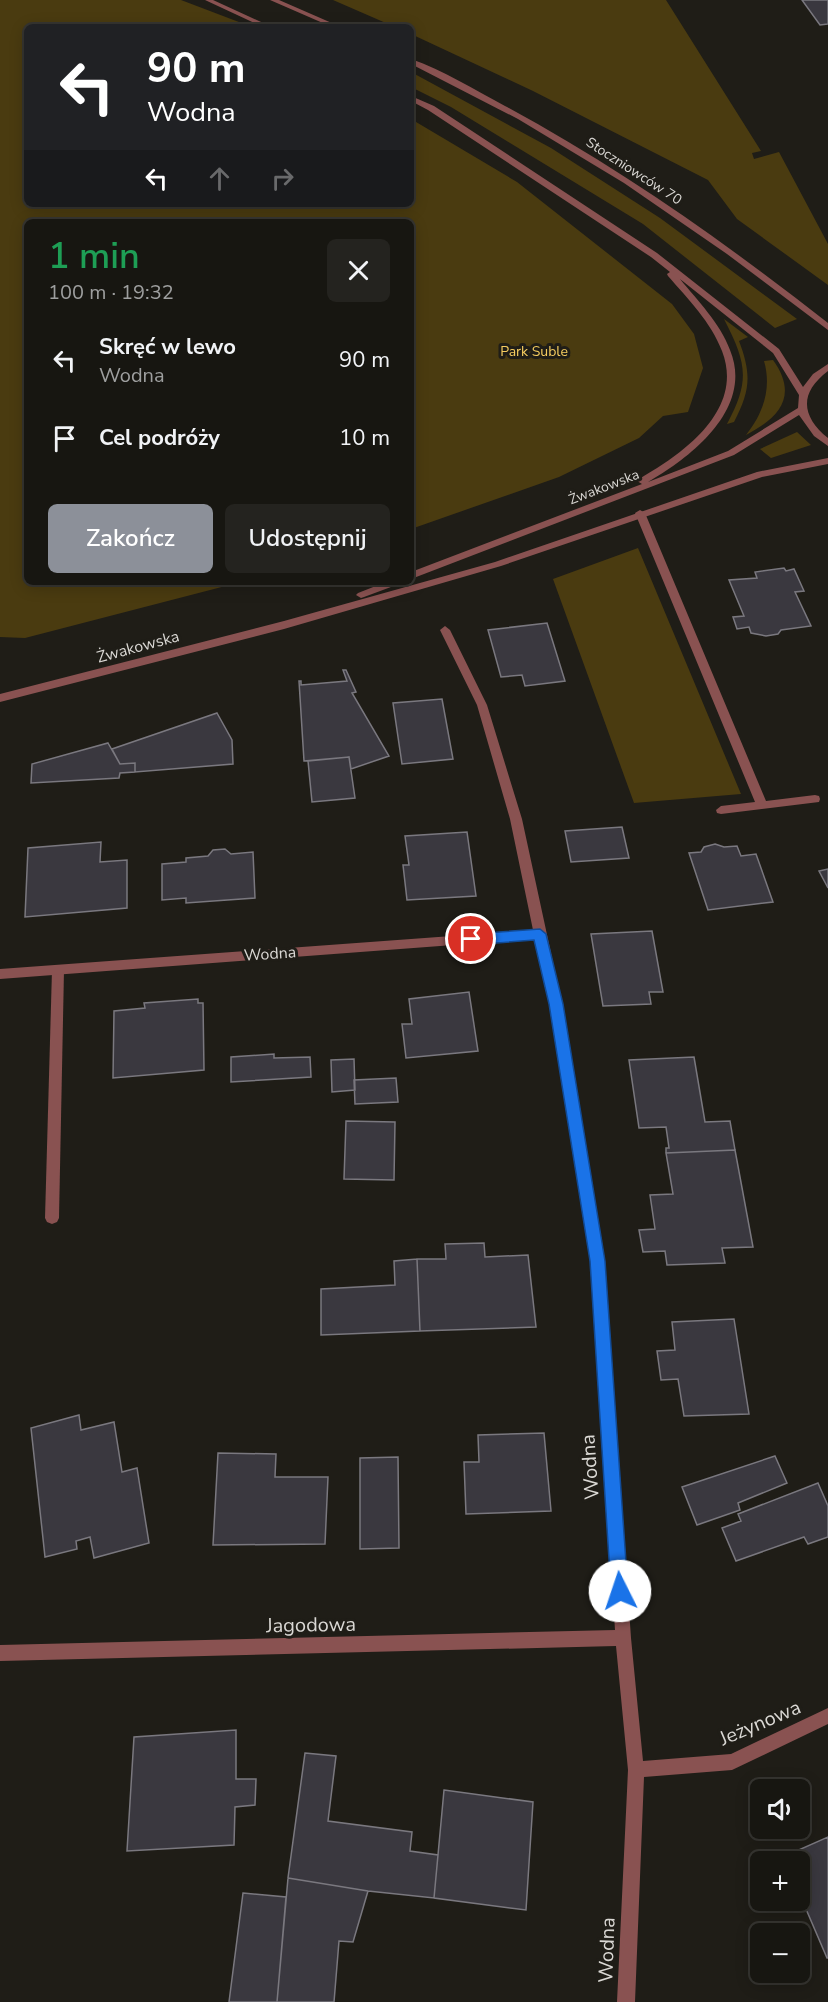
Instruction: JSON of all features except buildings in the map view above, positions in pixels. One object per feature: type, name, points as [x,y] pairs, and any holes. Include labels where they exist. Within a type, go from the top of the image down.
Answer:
[{"type":"street","points":[[208,0],[262,24]]},
{"type":"street","points":[[273,0],[331,24]]},
{"type":"street","name":"Stoczniowców 70","points":[[414,62],[495,103],[639,188],[752,268],[828,327]]},
{"type":"street","points":[[414,100],[450,120],[654,255],[776,351],[802,393]]},
{"type":"street","points":[[591,508],[652,476],[688,451],[714,423],[724,405],[730,383],[730,361],[709,319],[654,255]]},
{"type":"street","points":[[828,367],[811,378],[802,393],[801,410],[808,424],[828,443]]},
{"type":"street","name":"Żwakowska","points":[[414,575],[731,453],[801,410]]},
{"type":"street","name":"Żwakowska","points":[[0,698],[284,625],[498,564],[640,513],[760,474],[828,461]]},
{"type":"street","points":[[640,513],[649,529],[762,805]]},
{"type":"street","name":"Żwakowska","points":[[284,625],[388,585]]},
{"type":"street","name":"Wodna","points":[[445,630],[482,705],[516,819],[556,1004],[598,1261],[623,1638],[636,1770],[626,2002]]},
{"type":"street","points":[[721,810],[815,799]]},
{"type":"street","name":"Wodna","points":[[0,974],[540,934]]},
{"type":"street","points":[[52,1218],[58,970]]},
{"type":"street","name":"Jagodowa","points":[[0,1653],[623,1638]]},
{"type":"street","name":"Jeżynowa","points":[[636,1770],[732,1762],[828,1716]]},
{"type":"green space","name":"Park Suble","points":[[0,0],[181,0],[244,24],[24,24],[24,207],[414,207],[414,121],[517,182],[672,304],[694,334],[703,368],[688,412],[663,416],[639,438],[559,477],[414,528],[414,219],[24,219],[24,585],[229,585],[25,638],[0,637]]},
{"type":"green space","points":[[333,0],[666,0],[761,151],[752,153],[754,159],[779,152],[828,244],[828,285],[737,219],[708,180],[533,91],[414,35],[414,24],[388,24]]},
{"type":"green space","points":[[414,74],[551,148],[660,218],[797,319],[775,328],[643,224],[451,107],[414,88]]},
{"type":"green space","points":[[724,319],[748,337],[739,341],[746,364],[746,392],[734,422],[727,424],[740,395],[743,371],[737,347]]},
{"type":"green space","points":[[773,360],[781,373],[784,385],[785,395],[782,405],[768,421],[746,435],[757,418],[764,400],[767,381],[764,361]]},
{"type":"green space","points":[[797,432],[811,445],[771,458],[760,449]]},
{"type":"green space","points":[[638,548],[741,794],[634,803],[553,579]]},
{"type":"route","points":[[471,939],[540,934],[556,1004],[598,1261],[620,1591]]}]
